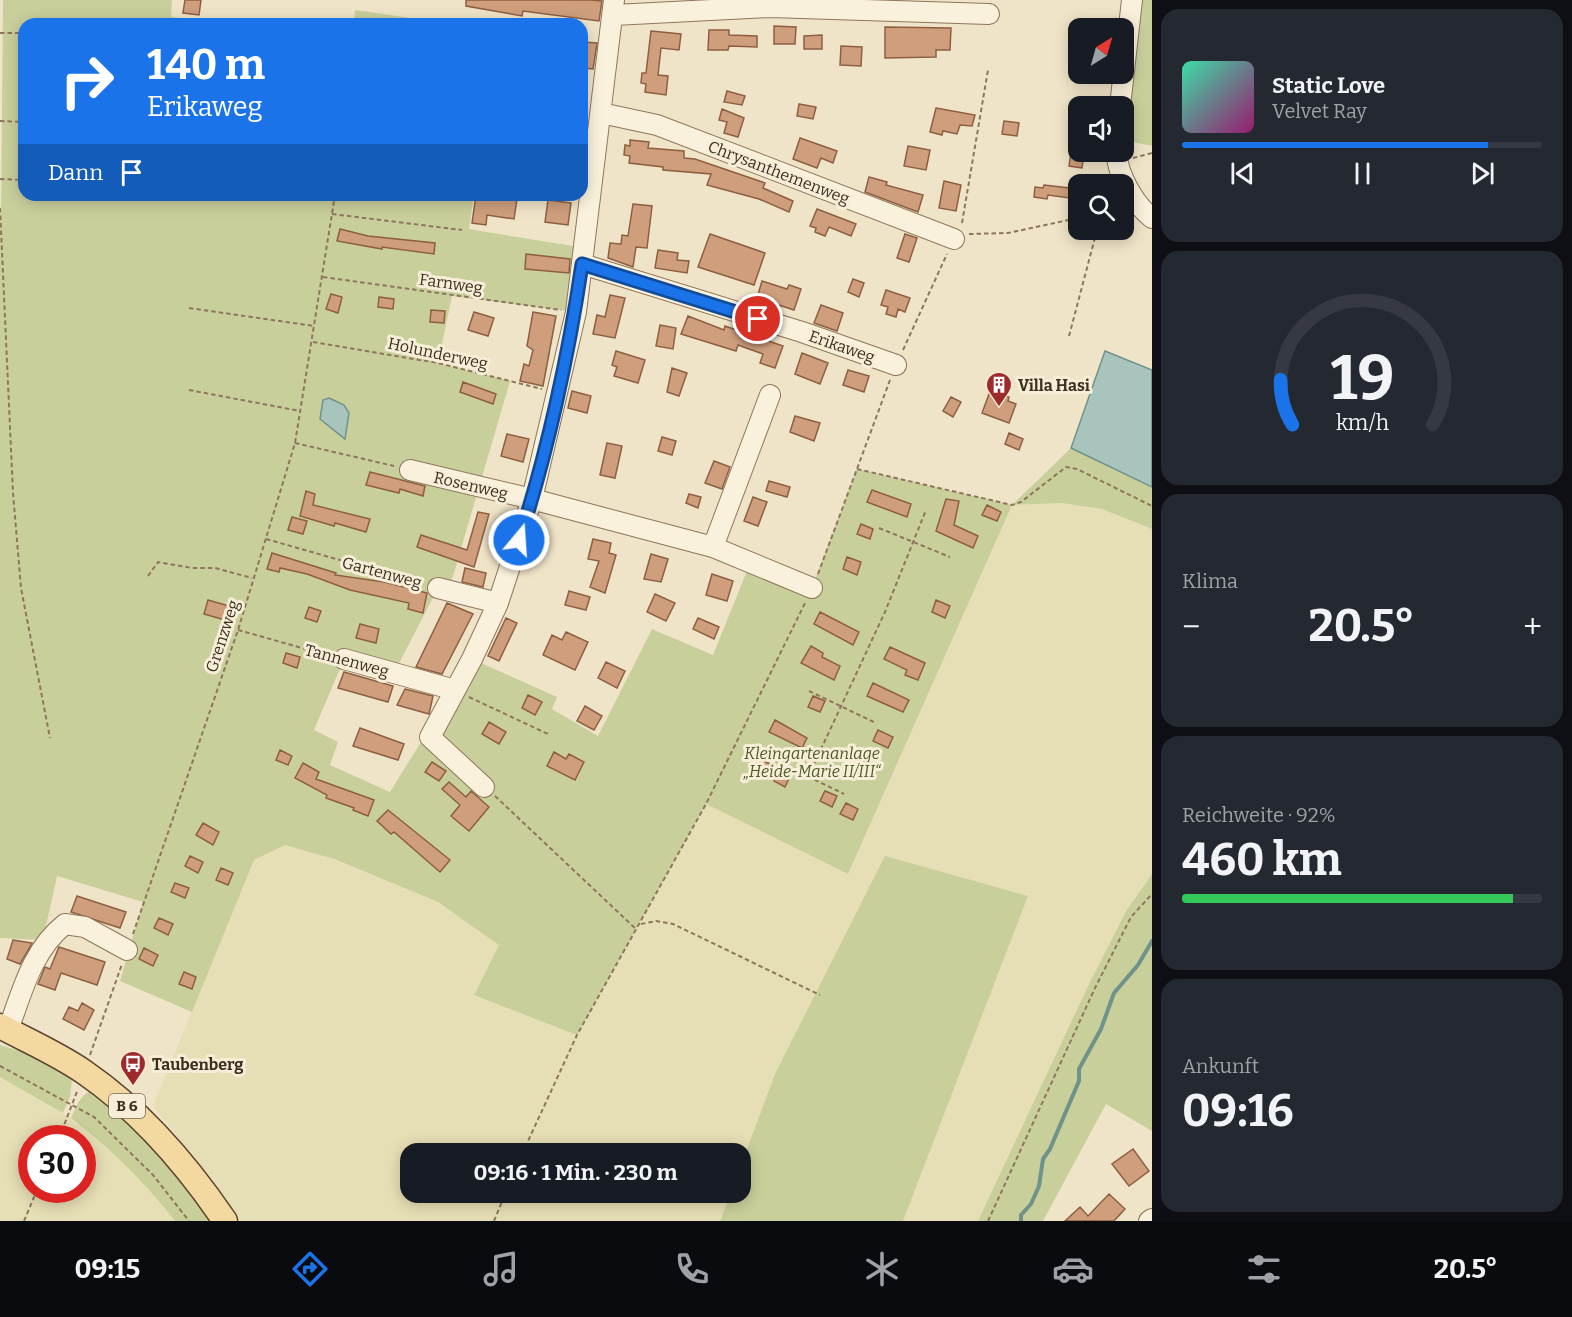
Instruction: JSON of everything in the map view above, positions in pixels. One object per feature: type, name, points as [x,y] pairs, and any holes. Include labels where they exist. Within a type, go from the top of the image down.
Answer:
[{"type":"main road","name":"B 6","points":[[4,1028],[84,1072],[142,1119],[198,1181],[225,1221]]},
{"type":"street","points":[[1121,96],[1132,0]]},
{"type":"street","points":[[484,787],[430,737],[498,603],[532,499],[576,312],[614,7],[770,7],[989,14]]},
{"type":"street","name":"Chrysanthemenweg","points":[[601,113],[657,125],[957,237]]},
{"type":"street","points":[[1118,162],[1144,212],[1152,218]]},
{"type":"street","name":"Erikaweg","points":[[582,264],[802,332],[896,365]]},
{"type":"street","points":[[713,547],[770,395]]},
{"type":"street","name":"Rosenweg","points":[[410,470],[532,499],[713,547],[812,588]]},
{"type":"street","name":"Gartenweg","points":[[438,588],[498,603]]},
{"type":"street","name":"Tannenweg","points":[[344,659],[455,690]]},
{"type":"street","points":[[4,1028],[33,964],[50,939],[65,924],[86,927],[127,950]]},
{"type":"path","points":[[0,33],[18,33]]},
{"type":"path","points":[[0,121],[18,122]]},
{"type":"path","points":[[0,179],[18,180]]},
{"type":"path","name":"Grenzweg","points":[[64,1125],[238,630],[295,443],[324,277],[334,201]]},
{"type":"path","points":[[0,208],[13,493],[21,588],[50,738]]},
{"type":"path","points":[[332,214],[462,230]]},
{"type":"path","points":[[957,237],[1008,233],[1068,220]]},
{"type":"path","points":[[1069,336],[1093,240]]},
{"type":"path","name":"Farnweg","points":[[324,277],[576,312]]},
{"type":"path","points":[[189,308],[315,326]]},
{"type":"path","name":"Holunderweg","points":[[313,342],[438,363],[557,392]]},
{"type":"path","points":[[527,1143],[577,1035],[706,804],[812,588],[896,365]]},
{"type":"path","points":[[189,390],[300,411]]},
{"type":"path","points":[[295,443],[410,470]]},
{"type":"path","points":[[857,469],[1012,505],[1021,502],[1066,467],[1077,469],[1152,506]]},
{"type":"path","points":[[808,777],[885,612],[926,510]]},
{"type":"path","points":[[879,528],[912,543],[950,556]]},
{"type":"path","name":"Gartenweg","points":[[266,539],[438,588]]},
{"type":"path","points":[[148,576],[158,562],[192,568],[215,568],[252,578]]},
{"type":"path","name":"Tannenweg","points":[[238,630],[344,659]]},
{"type":"path","points":[[455,690],[550,735]]},
{"type":"path","points":[[809,691],[876,723]]},
{"type":"path","points":[[774,760],[844,794]]},
{"type":"path","points":[[484,787],[637,930]]},
{"type":"path","points":[[988,1221],[1105,968],[1131,917],[1152,894]]},
{"type":"path","points":[[640,925],[656,921],[673,924],[819,995]]},
{"type":"path","points":[[0,1066],[73,1104],[109,1130],[153,1175],[189,1221]]},
{"type":"path","points":[[24,1221],[32,1203]]},
{"type":"path","points":[[494,1221],[501,1203]]},
{"type":"shaded area","points":[[1062,503],[1103,509],[1152,529],[1152,874],[1126,911],[1089,984],[978,1221],[903,1221],[1028,896],[775,1074],[749,1143],[400,1143],[400,1203],[727,1203],[720,1221],[241,1221],[212,1179],[153,1106],[254,860],[285,845],[310,850],[438,902],[500,945],[474,994],[706,804],[848,874],[1012,505]]},
{"type":"shaded area","points":[[0,1077],[63,1113],[79,1125],[18,1125],[18,1203],[96,1203],[96,1137],[112,1149],[146,1185],[175,1221],[0,1221]]},
{"type":"green space","name":"Kleingartenanlage „Heide-Marie II/III“","points":[[3,0],[172,0],[171,17],[184,18],[18,18],[18,201],[473,201],[469,229],[585,248],[576,312],[452,296],[438,363],[510,381],[449,590],[438,588],[394,673],[344,659],[314,730],[338,742],[330,765],[390,792],[421,742],[430,737],[472,659],[557,697],[552,709],[598,736],[652,629],[713,655],[751,561],[812,587],[857,469],[1012,505],[848,874],[706,804],[577,1035],[474,995],[499,945],[438,902],[334,859],[285,845],[254,860],[192,1012],[120,981],[143,902],[57,876],[43,940],[0,938],[0,202],[1,221]]},
{"type":"green space","points":[[1134,0],[1152,0],[1152,146],[1134,142],[1134,96],[1125,96],[1126,84],[1134,84]]},
{"type":"green space","points":[[355,10],[410,18],[354,18]]},
{"type":"green space","points":[[1071,448],[1152,487],[1152,529],[1102,509],[1062,503],[1012,505]]},
{"type":"green space","points":[[885,856],[1028,896],[903,1221],[720,1221],[727,1203],[751,1203],[749,1143],[775,1074]]},
{"type":"green space","points":[[1152,874],[1152,1131],[1106,1104],[1043,1221],[978,1221],[1089,984],[1126,911]]},
{"type":"green space","points":[[0,1045],[26,1053],[72,1080],[70,1097],[63,1113],[0,1077]]},
{"type":"green space","points":[[92,1090],[136,1126],[217,1221],[175,1221],[151,1192],[96,1139],[96,1125],[79,1125],[71,1118],[81,1098]]},
{"type":"water","points":[[1105,351],[1152,370],[1152,487],[1071,448]]},
{"type":"water","points":[[329,398],[344,405],[349,413],[345,439],[320,419],[323,400]]},
{"type":"building","points":[[185,0],[201,0],[199,15],[183,13]]},
{"type":"building","points":[[466,0],[602,1],[599,21],[523,11],[522,16],[466,6]]},
{"type":"building","points":[[774,26],[796,27],[795,44],[774,44]]},
{"type":"building","points":[[885,27],[951,28],[950,50],[936,50],[936,57],[885,58]]},
{"type":"building","points":[[709,30],[729,30],[729,35],[757,36],[757,47],[729,46],[728,50],[708,50]]},
{"type":"building","points":[[651,31],[681,34],[679,50],[661,48],[658,75],[668,76],[666,95],[645,92],[646,84],[641,83],[642,73],[646,73]]},
{"type":"building","points":[[822,35],[822,49],[804,49],[804,36]]},
{"type":"building","points":[[588,42],[597,43],[593,69],[588,69]]},
{"type":"building","points":[[841,46],[862,47],[861,66],[840,65]]},
{"type":"building","points":[[727,91],[745,96],[742,105],[724,102]]},
{"type":"building","points":[[799,104],[816,107],[813,119],[797,116]]},
{"type":"building","points":[[936,108],[975,115],[972,126],[960,125],[957,134],[943,131],[942,135],[930,132]]},
{"type":"building","points":[[722,109],[744,118],[738,137],[724,133],[727,122],[719,120]]},
{"type":"building","points":[[1004,121],[1019,123],[1017,136],[1002,134]]},
{"type":"building","points":[[800,138],[837,151],[833,163],[821,158],[817,168],[793,159]]},
{"type":"building","points":[[630,140],[649,142],[648,148],[684,151],[684,158],[695,159],[765,183],[763,188],[793,201],[789,212],[759,199],[707,185],[711,174],[663,170],[663,167],[629,163],[630,156],[624,155],[625,145],[630,146]]},
{"type":"building","points":[[908,146],[930,150],[926,170],[904,166]]},
{"type":"building","points":[[1070,162],[1083,162],[1082,168],[1069,166]]},
{"type":"building","points":[[869,177],[887,182],[886,185],[923,195],[918,212],[865,192]]},
{"type":"building","points":[[944,181],[961,185],[956,211],[939,208]]},
{"type":"building","points":[[1044,185],[1068,188],[1068,198],[1048,195],[1047,199],[1034,197],[1035,187],[1043,188]]},
{"type":"building","points":[[475,201],[517,201],[514,219],[487,215],[486,225],[472,223]]},
{"type":"building","points":[[548,201],[571,203],[568,225],[545,222]]},
{"type":"building","points":[[633,204],[652,206],[647,248],[636,247],[633,267],[608,258],[610,243],[621,244],[622,235],[628,236]]},
{"type":"building","points":[[817,209],[856,224],[851,236],[829,227],[825,236],[815,232],[816,228],[810,226]]},
{"type":"building","points":[[340,229],[368,236],[435,243],[434,254],[382,247],[382,249],[337,241]]},
{"type":"building","points":[[710,234],[765,253],[754,285],[698,267]]},
{"type":"building","points":[[905,234],[917,238],[909,262],[897,258]]},
{"type":"building","points":[[658,250],[678,253],[677,260],[689,261],[687,273],[655,268]]},
{"type":"building","points":[[526,254],[570,259],[569,273],[525,269]]},
{"type":"building","points":[[853,279],[864,283],[859,297],[848,292]]},
{"type":"building","points":[[762,281],[787,289],[789,285],[801,289],[794,310],[757,298]]},
{"type":"building","points":[[886,290],[910,298],[905,312],[898,309],[896,317],[886,314],[888,307],[881,305]]},
{"type":"building","points":[[331,294],[342,297],[338,313],[326,309]]},
{"type":"building","points":[[610,295],[625,298],[615,338],[593,334],[597,315],[605,317]]},
{"type":"building","points":[[379,297],[394,299],[393,309],[378,307]]},
{"type":"building","points":[[821,305],[843,313],[837,331],[814,323]]},
{"type":"building","points":[[431,310],[445,311],[444,323],[430,322]]},
{"type":"building","points":[[474,312],[494,318],[488,336],[468,330]]},
{"type":"building","points":[[533,312],[556,316],[543,386],[520,381],[524,364],[529,366],[533,350],[527,346]]},
{"type":"building","points":[[688,316],[724,330],[725,326],[783,346],[775,368],[760,363],[763,354],[738,345],[736,351],[681,334]]},
{"type":"building","points":[[660,325],[676,328],[673,349],[656,346]]},
{"type":"building","points":[[616,351],[645,360],[638,383],[614,376],[617,367],[612,365]]},
{"type":"building","points":[[802,353],[828,363],[820,384],[795,374]]},
{"type":"building","points":[[672,368],[687,373],[679,396],[667,392]]},
{"type":"building","points":[[848,370],[869,376],[864,392],[843,385]]},
{"type":"building","points":[[463,382],[496,394],[493,404],[460,392]]},
{"type":"building","points":[[572,391],[591,396],[587,413],[568,408]]},
{"type":"building","name":"Villa Hasi","points":[[989,394],[1009,397],[1008,401],[1016,404],[1009,423],[982,413]]},
{"type":"building","points":[[951,397],[961,402],[953,417],[943,411]]},
{"type":"building","points":[[795,416],[820,423],[814,441],[790,432]]},
{"type":"building","points":[[1009,433],[1023,439],[1019,450],[1005,444]]},
{"type":"building","points":[[507,434],[529,439],[523,462],[501,456]]},
{"type":"building","points":[[662,437],[676,441],[672,455],[658,451]]},
{"type":"building","points":[[607,443],[622,446],[615,478],[600,475]]},
{"type":"building","points":[[714,461],[730,467],[722,489],[705,483]]},
{"type":"building","points":[[370,472],[425,486],[423,496],[400,489],[399,493],[366,485]]},
{"type":"building","points":[[769,481],[790,487],[787,497],[766,491]]},
{"type":"building","points":[[872,490],[911,504],[907,517],[867,502]]},
{"type":"building","points":[[306,491],[315,494],[313,505],[370,519],[366,532],[300,516]]},
{"type":"building","points":[[689,494],[701,497],[698,508],[686,503]]},
{"type":"building","points":[[753,497],[767,502],[758,526],[744,521]]},
{"type":"building","points":[[946,499],[959,501],[954,525],[978,536],[973,548],[936,531]]},
{"type":"building","points":[[987,505],[1001,512],[997,521],[982,515]]},
{"type":"building","points":[[478,512],[489,514],[474,567],[417,547],[421,535],[467,550]]},
{"type":"building","points":[[292,517],[307,521],[303,534],[288,530]]},
{"type":"building","points":[[861,524],[873,529],[870,539],[857,534]]},
{"type":"building","points":[[593,539],[611,543],[609,553],[616,555],[605,593],[590,587],[599,561],[588,559]]},
{"type":"building","points":[[272,553],[336,573],[335,575],[384,582],[427,593],[423,613],[408,609],[409,603],[350,590],[307,574],[280,568],[279,572],[267,569]]},
{"type":"building","points":[[651,554],[668,559],[661,582],[644,579]]},
{"type":"building","points":[[847,557],[861,562],[857,575],[843,569]]},
{"type":"building","points":[[465,568],[486,573],[483,587],[462,582]]},
{"type":"building","points":[[712,574],[733,581],[727,601],[706,595]]},
{"type":"building","points":[[569,591],[590,597],[586,610],[565,605]]},
{"type":"building","points":[[655,594],[675,603],[666,621],[647,612]]},
{"type":"building","points":[[208,600],[229,606],[225,620],[204,614]]},
{"type":"building","points":[[936,600],[950,606],[945,618],[932,612]]},
{"type":"building","points":[[447,603],[473,614],[442,674],[416,667]]},
{"type":"building","points":[[309,607],[321,611],[317,622],[305,618]]},
{"type":"building","points":[[820,612],[859,632],[853,645],[814,624]]},
{"type":"building","points":[[506,618],[517,623],[499,661],[488,656]]},
{"type":"building","points":[[698,618],[719,627],[714,639],[693,629]]},
{"type":"building","points":[[360,624],[379,629],[376,643],[356,638]]},
{"type":"building","points":[[566,632],[588,642],[575,670],[543,655],[552,635],[562,640]]},
{"type":"building","points":[[811,646],[823,653],[822,657],[840,666],[834,680],[801,663]]},
{"type":"building","points":[[890,647],[925,663],[918,680],[905,675],[907,670],[884,659]]},
{"type":"building","points":[[286,653],[300,657],[297,668],[283,663]]},
{"type":"building","points":[[606,662],[625,671],[617,688],[598,678]]},
{"type":"building","points":[[344,672],[393,686],[388,702],[338,688]]},
{"type":"building","points":[[873,683],[909,700],[903,712],[867,696]]},
{"type":"building","points":[[405,689],[433,696],[429,714],[397,705]]},
{"type":"building","points":[[528,695],[542,702],[535,715],[522,708]]},
{"type":"building","points":[[813,696],[825,701],[820,712],[808,707]]},
{"type":"building","points":[[585,706],[602,716],[594,730],[577,721]]},
{"type":"building","points":[[775,720],[807,738],[802,748],[769,732]]},
{"type":"building","points":[[489,722],[506,732],[499,744],[482,734]]},
{"type":"building","points":[[360,728],[404,744],[398,760],[353,746]]},
{"type":"building","points":[[878,730],[893,737],[888,748],[873,741]]},
{"type":"building","points":[[280,750],[292,756],[288,765],[276,760]]},
{"type":"building","points":[[554,752],[566,759],[569,754],[584,762],[575,780],[547,766]]},
{"type":"building","points":[[759,758],[770,764],[765,774],[753,768]]},
{"type":"building","points":[[432,762],[446,771],[439,781],[425,772]]},
{"type":"building","points":[[303,763],[319,772],[316,779],[374,800],[368,816],[353,810],[354,808],[326,798],[327,795],[295,778]]},
{"type":"building","points":[[779,770],[790,776],[785,787],[774,781]]},
{"type":"building","points":[[449,782],[466,797],[471,791],[489,807],[469,831],[451,816],[460,805],[442,789]]},
{"type":"building","points":[[825,791],[837,796],[832,807],[820,801]]},
{"type":"building","points":[[846,803],[858,809],[853,820],[840,814]]},
{"type":"building","points":[[388,810],[450,860],[440,872],[394,832],[391,834],[377,821]]},
{"type":"building","points":[[203,823],[219,832],[213,845],[196,835]]},
{"type":"building","points":[[190,856],[203,862],[198,873],[185,866]]},
{"type":"building","points":[[221,868],[233,873],[228,885],[216,880]]},
{"type":"building","points":[[175,883],[189,888],[185,898],[171,892]]},
{"type":"building","points":[[77,896],[126,912],[120,928],[71,912]]},
{"type":"building","points":[[159,918],[173,924],[168,935],[154,928]]},
{"type":"building","points":[[13,940],[32,943],[20,964],[7,959]]},
{"type":"building","points":[[59,947],[105,962],[97,985],[61,973],[55,990],[38,984],[45,967],[50,969]]},
{"type":"building","points":[[144,948],[158,955],[153,966],[139,959]]},
{"type":"building","points":[[184,972],[196,977],[192,989],[179,984]]},
{"type":"building","points":[[82,1003],[94,1010],[84,1030],[63,1019],[69,1007],[78,1011]]},
{"type":"building","points":[[1133,1149],[1149,1171],[1129,1186],[1112,1164]]},
{"type":"building","points":[[1109,1194],[1125,1209],[1114,1221],[1065,1221],[1080,1207],[1088,1216]]},
{"type":"waterway","points":[[1021,1221],[1021,1215],[1031,1204],[1039,1186],[1043,1159],[1050,1149],[1079,1081],[1079,1069],[1101,1029],[1114,993],[1138,965],[1152,941]]},
{"type":"place","name":"Villa Hasi","points":[[999,408]]},
{"type":"place","name":"Taubenberg","points":[[133,1087]]},
{"type":"route","points":[[519,540],[532,499],[576,312],[582,264],[758,319]]}]
